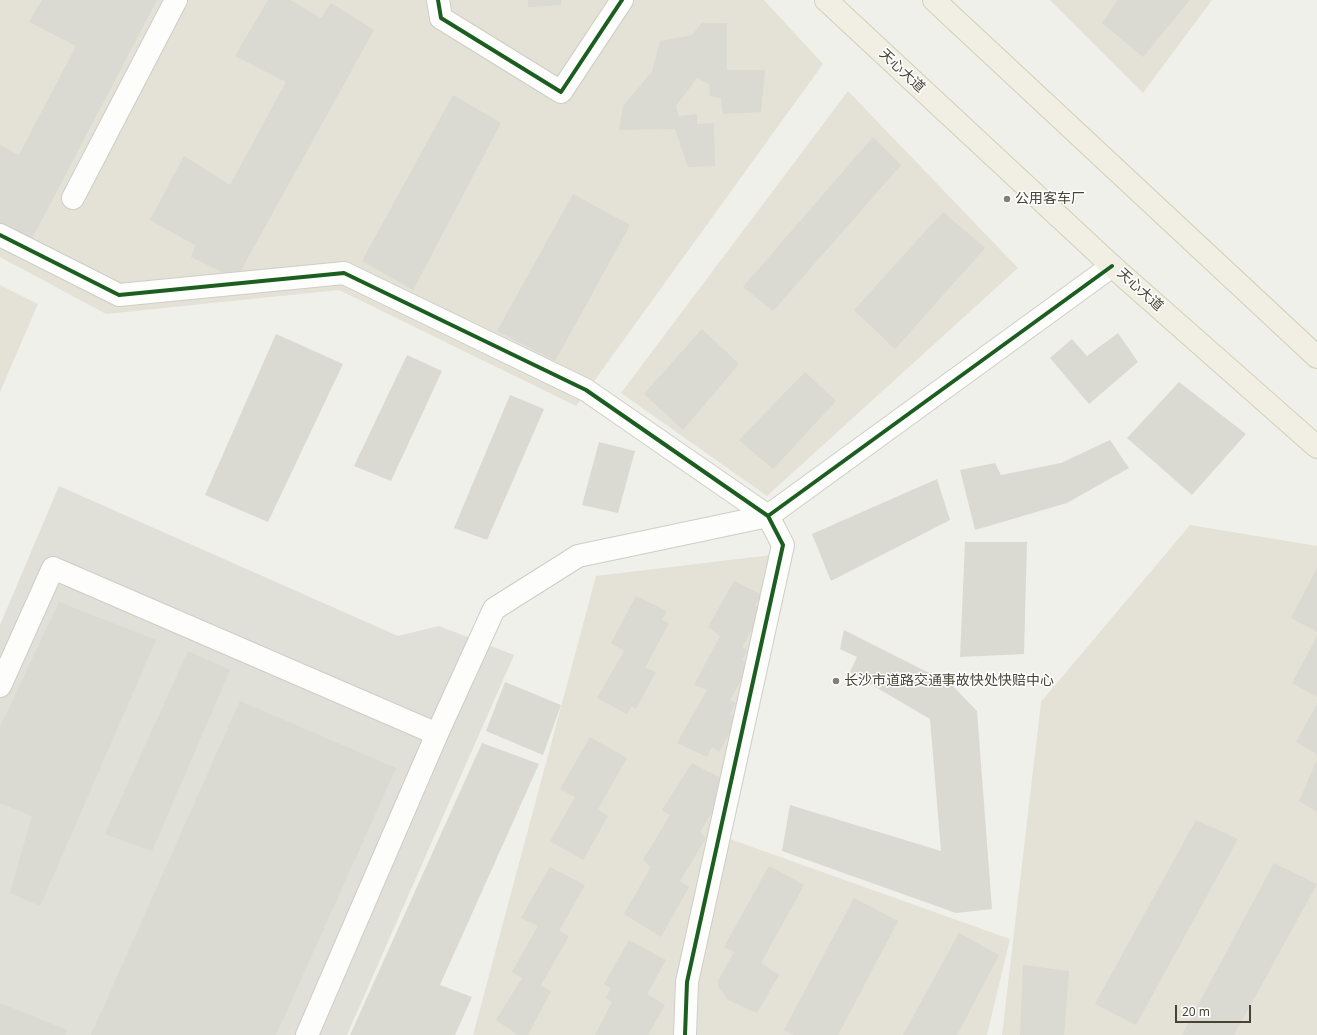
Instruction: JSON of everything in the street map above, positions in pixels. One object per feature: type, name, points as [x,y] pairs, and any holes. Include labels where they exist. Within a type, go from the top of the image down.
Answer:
[{"type":"main road","name":"天心大道","points":[[826,0],[1112,266],[1317,447]]},
{"type":"main road","points":[[934,0],[1317,357]]},
{"type":"street","points":[[73,198],[176,0]]},
{"type":"street","points":[[438,0],[441,18],[562,92],[622,0]]},
{"type":"street","points":[[0,235],[119,295],[344,273],[586,390],[768,516],[783,544],[687,982],[685,1035]]},
{"type":"street","points":[[307,1035],[437,734],[494,609],[578,556],[768,516],[1112,266]]},
{"type":"street","points":[[0,686],[54,568],[437,734]]},
{"type":"shaded area","points":[[0,0],[764,0],[823,64],[576,406],[339,290],[106,314],[0,257]]},
{"type":"shaded area","points":[[1050,0],[1212,0],[1143,93]]},
{"type":"shaded area","points":[[848,91],[1018,268],[767,496],[621,393]]},
{"type":"shaded area","points":[[0,285],[38,304],[0,392]]},
{"type":"shaded area","points":[[59,486],[398,636],[439,626],[514,655],[347,1035],[0,1035],[0,625]]},
{"type":"shaded area","points":[[1190,525],[1317,546],[1317,1035],[1002,1035],[1041,702]]},
{"type":"shaded area","points":[[771,555],[713,833],[1010,939],[987,1035],[473,1035],[596,576]]},
{"type":"building","points":[[42,0],[157,0],[25,252],[0,239],[0,145],[19,155],[76,46],[29,22]]},
{"type":"building","points":[[268,0],[290,0],[321,18],[331,3],[374,30],[236,279],[191,257],[195,245],[150,220],[184,156],[230,185],[286,82],[235,56]]},
{"type":"building","points":[[528,0],[561,0],[561,5],[528,7]]},
{"type":"building","points":[[1118,0],[1190,0],[1143,57],[1102,23]]},
{"type":"building","points":[[702,23],[727,23],[727,70],[765,70],[761,112],[723,114],[721,98],[710,96],[709,84],[697,78],[676,106],[679,116],[697,114],[697,124],[714,123],[715,166],[688,167],[675,129],[619,130],[623,106],[652,72],[660,41],[692,35]]},
{"type":"building","points":[[453,95],[501,123],[413,290],[362,261]]},
{"type":"building","points":[[873,137],[901,165],[773,311],[743,287]]},
{"type":"building","points":[[573,194],[630,225],[555,361],[497,331]]},
{"type":"building","points":[[943,212],[985,248],[895,349],[854,310]]},
{"type":"building","points":[[702,329],[739,364],[683,430],[644,394]]},
{"type":"building","points":[[1118,333],[1138,362],[1089,404],[1050,358],[1072,339],[1087,356]]},
{"type":"building","points":[[276,334],[343,364],[268,522],[205,495]]},
{"type":"building","points":[[407,355],[442,371],[391,481],[354,466]]},
{"type":"building","points":[[805,372],[836,401],[773,469],[739,440]]},
{"type":"building","points":[[1179,382],[1246,434],[1192,495],[1127,438]]},
{"type":"building","points":[[510,395],[544,409],[487,540],[454,528]]},
{"type":"building","points":[[1110,440],[1129,468],[1067,503],[975,530],[960,470],[995,463],[1001,475],[1061,463]]},
{"type":"building","points":[[599,442],[635,451],[618,513],[582,505]]},
{"type":"building","points":[[937,479],[950,520],[831,581],[812,534]]},
{"type":"building","points":[[965,542],[1027,542],[1024,654],[960,657]]},
{"type":"building","points":[[1317,568],[1317,632],[1291,618]]},
{"type":"building","points":[[734,581],[762,595],[755,605],[763,610],[742,647],[748,650],[742,660],[750,664],[730,700],[736,703],[730,714],[738,719],[719,752],[712,747],[707,757],[677,743],[707,690],[694,685],[720,636],[708,627]]},
{"type":"building","points":[[636,596],[667,611],[662,620],[669,623],[645,668],[656,672],[636,709],[632,706],[627,714],[597,698],[624,651],[611,643]]},
{"type":"building","points":[[59,602],[156,640],[40,906],[10,893],[32,816],[0,803],[0,727]]},
{"type":"building","points":[[844,630],[951,684],[977,711],[992,909],[956,913],[782,851],[790,805],[941,851],[930,719],[850,672],[857,657],[840,649]]},
{"type":"building","points":[[1317,636],[1317,697],[1292,683]]},
{"type":"building","points":[[188,651],[230,670],[152,851],[105,834]]},
{"type":"building","points":[[505,682],[561,705],[543,755],[486,731]]},
{"type":"building","points":[[240,701],[396,768],[276,1035],[91,1035]]},
{"type":"building","points":[[1317,704],[1317,754],[1296,742]]},
{"type":"building","points":[[590,737],[627,758],[598,809],[608,816],[583,860],[550,841],[575,797],[560,789]]},
{"type":"building","points":[[482,743],[539,764],[440,985],[472,997],[455,1035],[350,1035]]},
{"type":"building","points":[[1317,760],[1317,812],[1299,801]]},
{"type":"building","points":[[692,763],[730,783],[700,832],[706,838],[680,881],[689,887],[661,937],[624,914],[651,867],[643,860],[670,815],[662,810]]},
{"type":"building","points":[[1196,820],[1238,839],[1136,1025],[1095,1004]]},
{"type":"building","points":[[1274,863],[1317,884],[1234,1035],[1182,1035]]},
{"type":"building","points":[[769,866],[804,885],[761,963],[779,975],[757,1013],[728,1000],[719,988],[718,981],[734,952],[724,947]]},
{"type":"building","points":[[550,867],[585,885],[559,931],[569,936],[541,985],[551,991],[528,1035],[518,1035],[496,1020],[522,978],[512,972],[538,926],[521,918]]},
{"type":"building","points":[[854,898],[898,921],[838,1035],[794,1035],[784,1030]]},
{"type":"building","points":[[959,933],[999,955],[957,1035],[903,1035]]},
{"type":"building","points":[[629,940],[666,960],[647,994],[665,1005],[648,1035],[595,1035],[612,1002],[606,998],[611,988],[604,984]]},
{"type":"building","points":[[1023,965],[1069,971],[1064,1035],[1020,1035]]},
{"type":"building","points":[[0,1003],[67,1030],[65,1035],[0,1035]]},
{"type":"cycle path","points":[[438,0],[441,18],[561,92],[622,0]]},
{"type":"cycle path","points":[[0,235],[119,295],[344,273],[586,390],[768,516],[783,545],[687,982],[685,1035]]},
{"type":"cycle path","points":[[768,516],[1112,266]]},
{"type":"place","name":"公用客车厂","points":[[1007,199]]},
{"type":"place","name":"长沙市道路交通事故快处快赔中心","points":[[836,681]]}]
